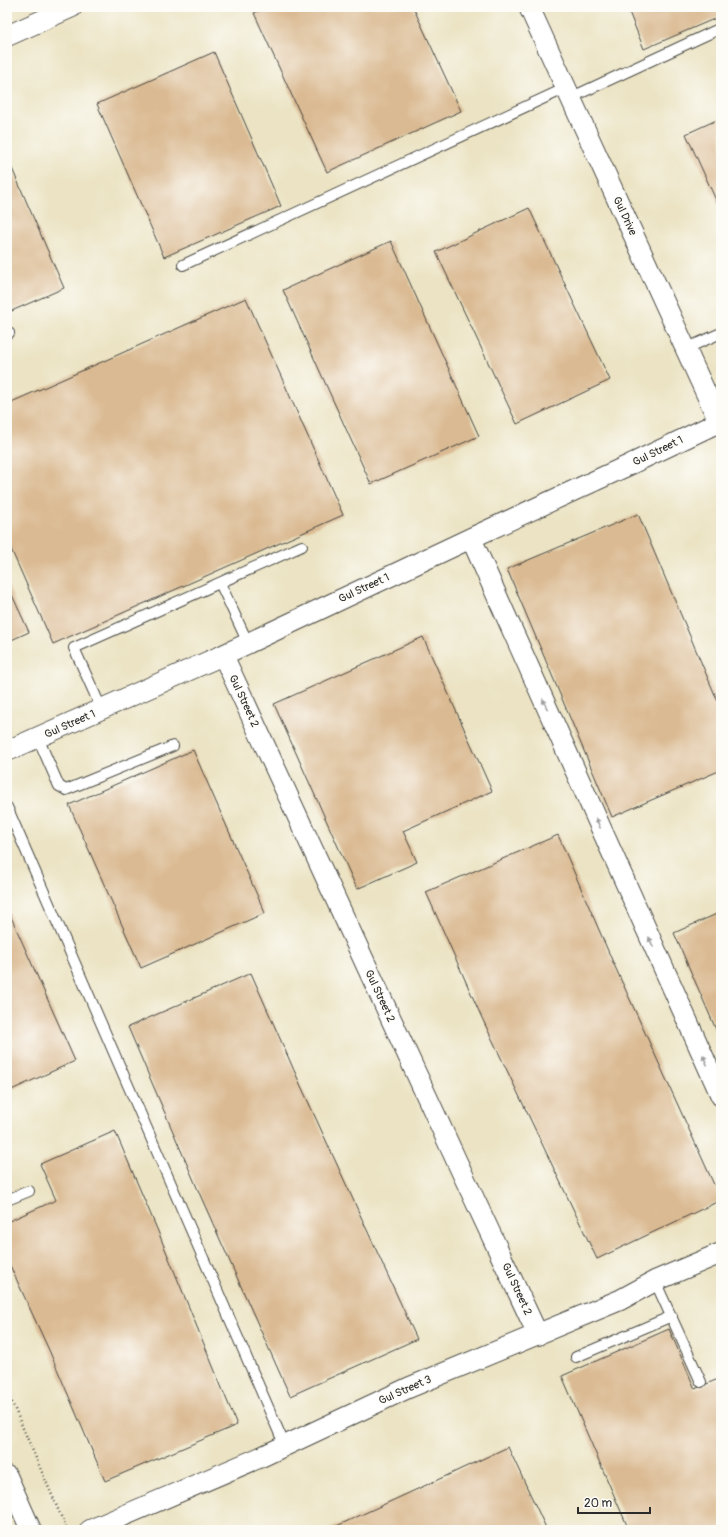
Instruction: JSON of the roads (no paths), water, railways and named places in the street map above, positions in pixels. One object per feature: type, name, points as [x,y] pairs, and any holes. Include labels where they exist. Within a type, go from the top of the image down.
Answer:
[{"type":"street","points":[[7,36],[72,7]]},
{"type":"street","name":"Gul Drive","points":[[528,7],[685,349],[716,401],[720,424]]},
{"type":"street","name":"Gul Street 1","points":[[7,751],[223,655],[470,538],[720,424]]},
{"type":"street","points":[[470,538],[721,1096]]},
{"type":"street","name":"Gul Street 2","points":[[223,655],[538,1335]]},
{"type":"street","name":"Gul Street 3","points":[[90,1530],[286,1446],[408,1388],[620,1300],[655,1281],[721,1253]]},
{"type":"street","points":[[7,1476],[31,1530]]},
{"type":"lane","points":[[183,265],[568,93],[721,28]]},
{"type":"lane","points":[[685,349],[721,333]]},
{"type":"lane","points":[[102,710],[74,648],[302,546]]},
{"type":"lane","points":[[220,583],[248,642]]},
{"type":"lane","points":[[38,738],[59,786],[66,790],[173,746]]},
{"type":"lane","points":[[7,807],[286,1446]]},
{"type":"lane","points":[[7,1200],[29,1191]]},
{"type":"lane","points":[[655,1281],[701,1382]]},
{"type":"lane","points":[[576,1357],[672,1316]]}]
